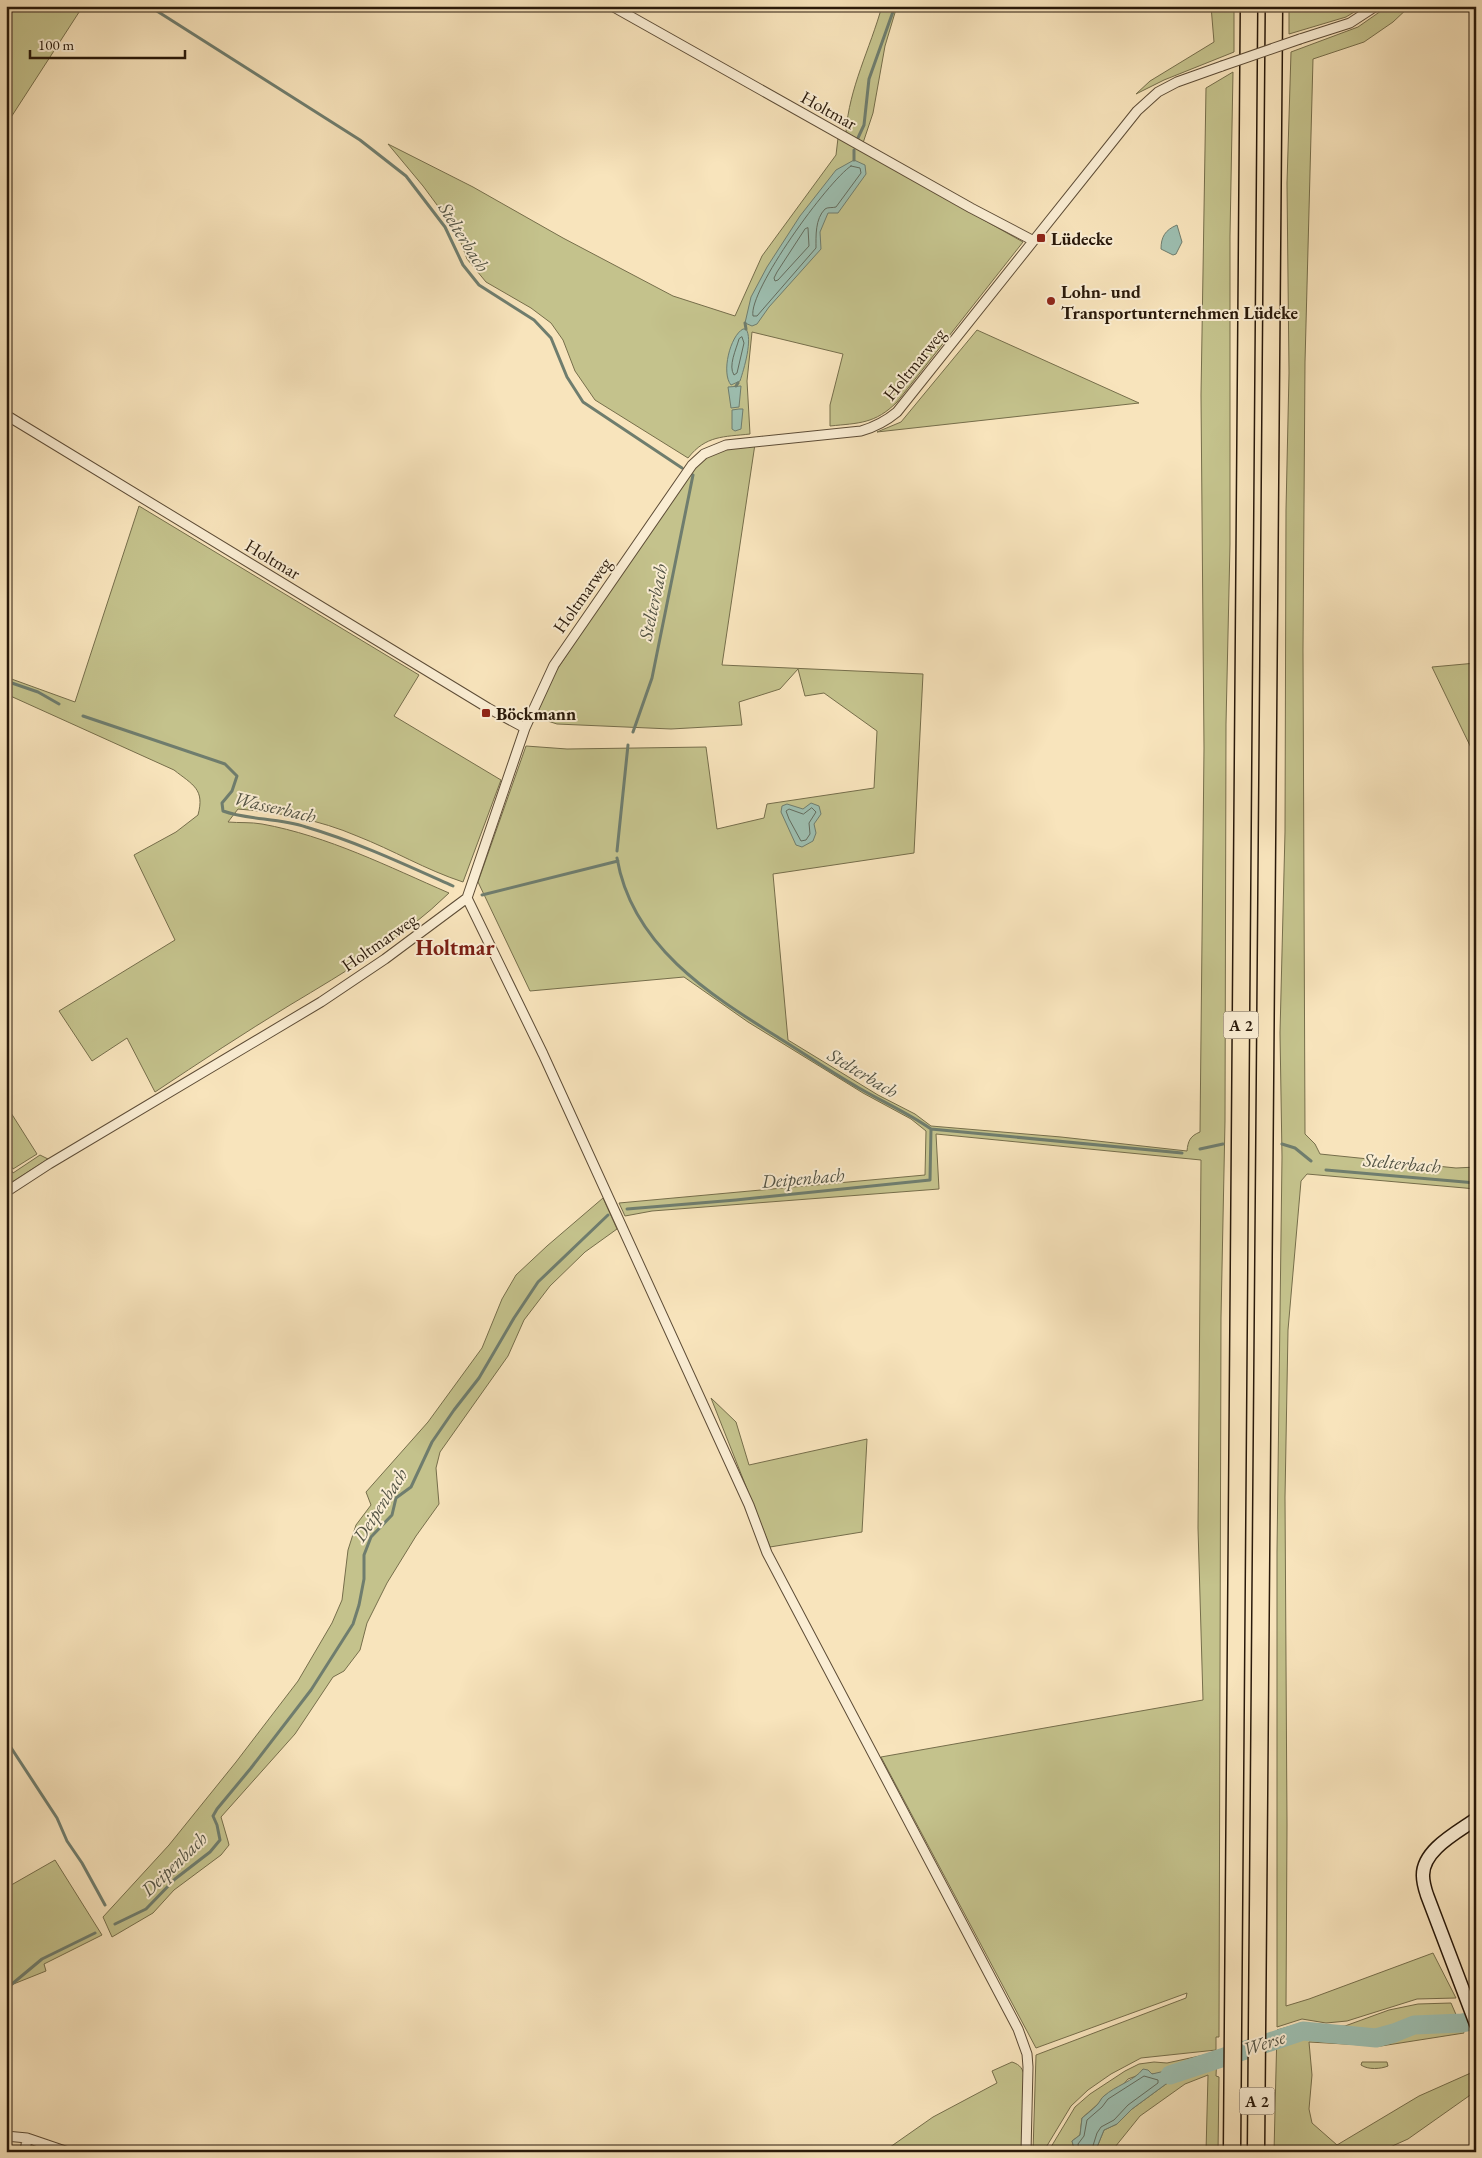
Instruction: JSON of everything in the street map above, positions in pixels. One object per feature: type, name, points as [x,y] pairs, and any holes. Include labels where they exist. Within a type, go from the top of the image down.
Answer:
[{"type":"highway","name":"A 2","points":[[1232,2152],[1249,6]]},
{"type":"highway","name":"A 2","points":[[1256,2152],[1274,6]]},
{"type":"street","name":"Holtmar","points":[[612,6],[962,203],[1032,240]]},
{"type":"street","name":"Holtmarweg","points":[[6,1192],[49,1164],[320,1002],[392,954],[467,898],[525,728],[554,666],[692,465],[704,454],[726,445],[861,431],[874,428],[886,422],[909,398],[1032,240],[1137,111],[1158,92],[1177,82],[1350,23],[1376,6]]},
{"type":"street","name":"Holtmar","points":[[6,416],[488,708],[525,728]]},
{"type":"street","points":[[467,898],[555,1081],[749,1505],[767,1553],[1018,2029],[1027,2054],[1028,2067],[1026,2152]]},
{"type":"street","points":[[1476,1819],[1436,1847],[1424,1869],[1423,1876],[1427,1895],[1476,2024]]},
{"type":"street","points":[[6,2136],[27,2138],[68,2152]]},
{"type":"street","points":[[26,2152],[27,2138]]},
{"type":"shaded area","points":[[6,6],[83,6],[6,125]]},
{"type":"shaded area","points":[[882,6],[897,6],[885,46],[873,113],[863,143],[846,132],[848,116],[851,100]]},
{"type":"shaded area","points":[[1211,6],[1234,6],[1234,52],[1164,80],[1136,94],[1150,81],[1214,42]]},
{"type":"shaded area","points":[[1289,6],[1314,6],[1314,9],[1364,6],[1346,17],[1289,34]]},
{"type":"shaded area","points":[[1388,6],[1410,6],[1393,22],[1364,42],[1313,59],[1305,362],[1303,650],[1305,1134],[1315,1144],[1320,1154],[1456,1168],[1476,1167],[1476,1189],[1307,1174],[1301,1181],[1288,1330],[1285,1497],[1286,2006],[1433,1953],[1456,1998],[1417,1999],[1347,2021],[1326,2023],[1302,2019],[1277,2027],[1277,1552],[1282,1157],[1280,1033],[1285,832],[1286,510],[1289,373],[1287,183],[1291,52],[1358,27]]},
{"type":"shaded area","points":[[1233,72],[1230,236],[1230,544],[1226,724],[1225,1121],[1221,1318],[1219,2037],[1216,2037],[1216,2050],[1141,2058],[1111,2074],[1088,2090],[1071,2106],[1042,2152],[1033,2152],[1036,2055],[1186,1998],[1187,1993],[1036,2048],[881,1757],[1203,1700],[1198,1528],[1201,1160],[936,1134],[939,1189],[652,1211],[625,1216],[619,1203],[925,1175],[926,1131],[911,1119],[863,1093],[748,1022],[684,977],[530,991],[478,882],[526,746],[567,749],[706,747],[717,829],[764,818],[767,804],[874,788],[877,731],[824,693],[805,696],[798,669],[780,689],[739,702],[742,725],[671,729],[557,724],[535,717],[556,671],[652,527],[695,468],[707,456],[721,449],[755,444],[722,665],[923,674],[914,853],[773,874],[788,1040],[878,1095],[915,1114],[931,1126],[1061,1137],[1187,1151],[1190,1139],[1200,1132],[1204,748],[1201,395],[1206,88]]},
{"type":"shaded area","points":[[838,138],[1023,242],[897,402],[881,415],[866,421],[830,426],[830,405],[843,354],[752,332],[747,381],[750,434],[716,438],[695,450],[688,458],[595,400],[575,371],[563,340],[551,323],[531,308],[486,282],[467,259],[457,232],[423,186],[388,144],[473,187],[563,238],[673,296],[735,316],[762,256],[836,155]]},
{"type":"shaded area","points":[[977,330],[1139,403],[877,432],[901,422]]},
{"type":"shaded area","points":[[139,506],[419,675],[394,716],[501,780],[463,882],[328,825],[268,812],[238,809],[228,822],[262,824],[311,836],[358,853],[449,893],[412,925],[373,954],[239,1037],[155,1092],[127,1038],[92,1061],[59,1011],[175,940],[134,855],[176,832],[198,815],[200,799],[198,793],[192,784],[174,770],[6,694],[6,677],[75,702]]},
{"type":"shaded area","points":[[1476,663],[1476,758],[1432,667]]},
{"type":"shaded area","points":[[6,1105],[37,1154],[13,1169],[6,1158]]},
{"type":"shaded area","points":[[40,1155],[48,1159],[6,1186],[6,1162],[13,1173]]},
{"type":"shaded area","points":[[603,1198],[617,1229],[585,1252],[550,1286],[524,1320],[508,1356],[440,1452],[436,1468],[439,1504],[416,1536],[387,1583],[367,1623],[360,1650],[344,1671],[333,1677],[295,1734],[221,1817],[229,1845],[221,1855],[174,1890],[153,1913],[112,1937],[103,1917],[169,1845],[236,1762],[298,1681],[332,1623],[342,1600],[348,1550],[356,1525],[371,1505],[366,1492],[428,1422],[482,1348],[502,1299],[516,1275]]},
{"type":"shaded area","points":[[711,1398],[736,1422],[749,1465],[867,1439],[862,1532],[770,1547]]},
{"type":"shaded area","points":[[55,1860],[102,1935],[44,1964],[46,1971],[6,1987],[6,1888]]},
{"type":"shaded area","points":[[1451,2003],[1464,2033],[1381,2046],[1309,2042],[1312,2075],[1309,2109],[1312,2123],[1337,2145],[1419,2096],[1473,2072],[1476,2079],[1476,2091],[1408,2139],[1379,2152],[1274,2152],[1277,2030],[1302,2023],[1326,2027],[1345,2026],[1389,2010],[1418,2004]]},
{"type":"shaded area","points":[[1217,2054],[1216,2076],[1219,2077],[1218,2152],[1206,2152],[1208,2075],[1185,2084],[1140,2116],[1111,2152],[1095,2152],[1104,2130],[1117,2124],[1132,2109],[1166,2084],[1188,2073],[1192,2067],[1187,2066],[1162,2073],[1139,2075],[1128,2079],[1122,2086],[1104,2096],[1082,2118],[1080,2135],[1072,2141],[1075,2152],[1048,2152],[1075,2107],[1090,2094],[1125,2071],[1139,2064],[1167,2063]]},
{"type":"shaded area","points":[[1012,2062],[1021,2068],[1025,2079],[1024,2152],[883,2152],[933,2117],[997,2083],[992,2071]]},
{"type":"shaded area","points":[[1362,2062],[1387,2062],[1388,2066],[1378,2068],[1364,2067],[1361,2065]]},
{"type":"water","points":[[854,160],[865,165],[866,174],[838,213],[828,213],[820,232],[821,249],[769,307],[757,324],[752,326],[745,323],[751,297],[767,267],[800,216],[836,170]]},
{"type":"water","points":[[1177,225],[1182,242],[1176,254],[1173,255],[1161,249],[1161,245],[1163,237],[1169,229]]},
{"type":"water","points":[[743,329],[746,329],[749,340],[746,362],[740,381],[731,385],[727,372],[728,355],[734,339]]},
{"type":"water","points":[[741,386],[739,407],[731,408],[728,387]]},
{"type":"water","points":[[743,409],[741,429],[735,431],[732,429],[732,410]]},
{"type":"water","points":[[811,803],[819,806],[821,814],[814,824],[816,833],[813,841],[802,847],[796,845],[781,812],[782,806],[787,804],[803,809]]},
{"type":"water","points":[[1187,2066],[1193,2067],[1188,2073],[1166,2084],[1132,2109],[1117,2124],[1104,2130],[1095,2152],[1075,2152],[1072,2141],[1080,2135],[1082,2118],[1108,2092],[1135,2077],[1143,2069],[1148,2070],[1152,2074]]},
{"type":"waterway","name":"Stelterbach","points":[[149,6],[360,140],[406,176],[445,227],[463,265],[479,285],[534,320],[551,338],[567,377],[583,402],[682,468]]},
{"type":"waterway","points":[[857,140],[864,125],[869,79],[895,6]]},
{"type":"waterway","points":[[854,150],[854,160]]},
{"type":"waterway","points":[[745,323],[746,329]]},
{"type":"waterway","name":"Stelterbach","points":[[633,732],[652,678],[693,475]]},
{"type":"waterway","name":"Wasserbach","points":[[6,681],[38,692],[59,704]]},
{"type":"waterway","name":"Wasserbach","points":[[83,716],[225,764],[237,776],[232,791],[222,803],[223,811],[242,816],[296,824],[344,839],[453,886]]},
{"type":"waterway","name":"Stelterbach","points":[[617,851],[628,745]]},
{"type":"waterway","name":"Stelterbach","points":[[617,858],[625,889],[639,917],[656,942],[701,985],[726,1004],[828,1069],[931,1129],[1182,1153]]},
{"type":"waterway","points":[[482,895],[618,861]]},
{"type":"waterway","name":"Deipenbach","points":[[627,1209],[930,1180],[931,1129]]},
{"type":"waterway","name":"Stelterbach","points":[[1200,1149],[1223,1144]]},
{"type":"waterway","name":"Stelterbach","points":[[1282,1144],[1295,1148],[1311,1161]]},
{"type":"waterway","name":"Stelterbach","points":[[1326,1170],[1476,1183]]},
{"type":"waterway","name":"Deipenbach","points":[[115,1924],[146,1909],[175,1879],[210,1852],[220,1840],[213,1816],[217,1809],[311,1690],[353,1624],[364,1579],[364,1555],[371,1537],[392,1515],[396,1498],[411,1487],[432,1442],[479,1378],[514,1318],[538,1282],[608,1215]]},
{"type":"waterway","name":"Deipenbach","points":[[6,1740],[57,1818],[67,1841],[82,1863],[105,1905]]},
{"type":"waterway","points":[[6,1989],[42,1959],[95,1933]]},
{"type":"waterway","name":"Werse","points":[[1170,2075],[1303,2031],[1376,2038],[1414,2025],[1462,2023],[1476,2020]]},
{"type":"place","name":"Lüdecke","points":[[1041,238]]},
{"type":"place","name":"Lohn- und Transportunternehmen Lüdeke","points":[[1051,301]]},
{"type":"place","name":"Böckmann","points":[[486,713]]},
{"type":"district","name":"Holtmar","points":[[455,947]]}]
